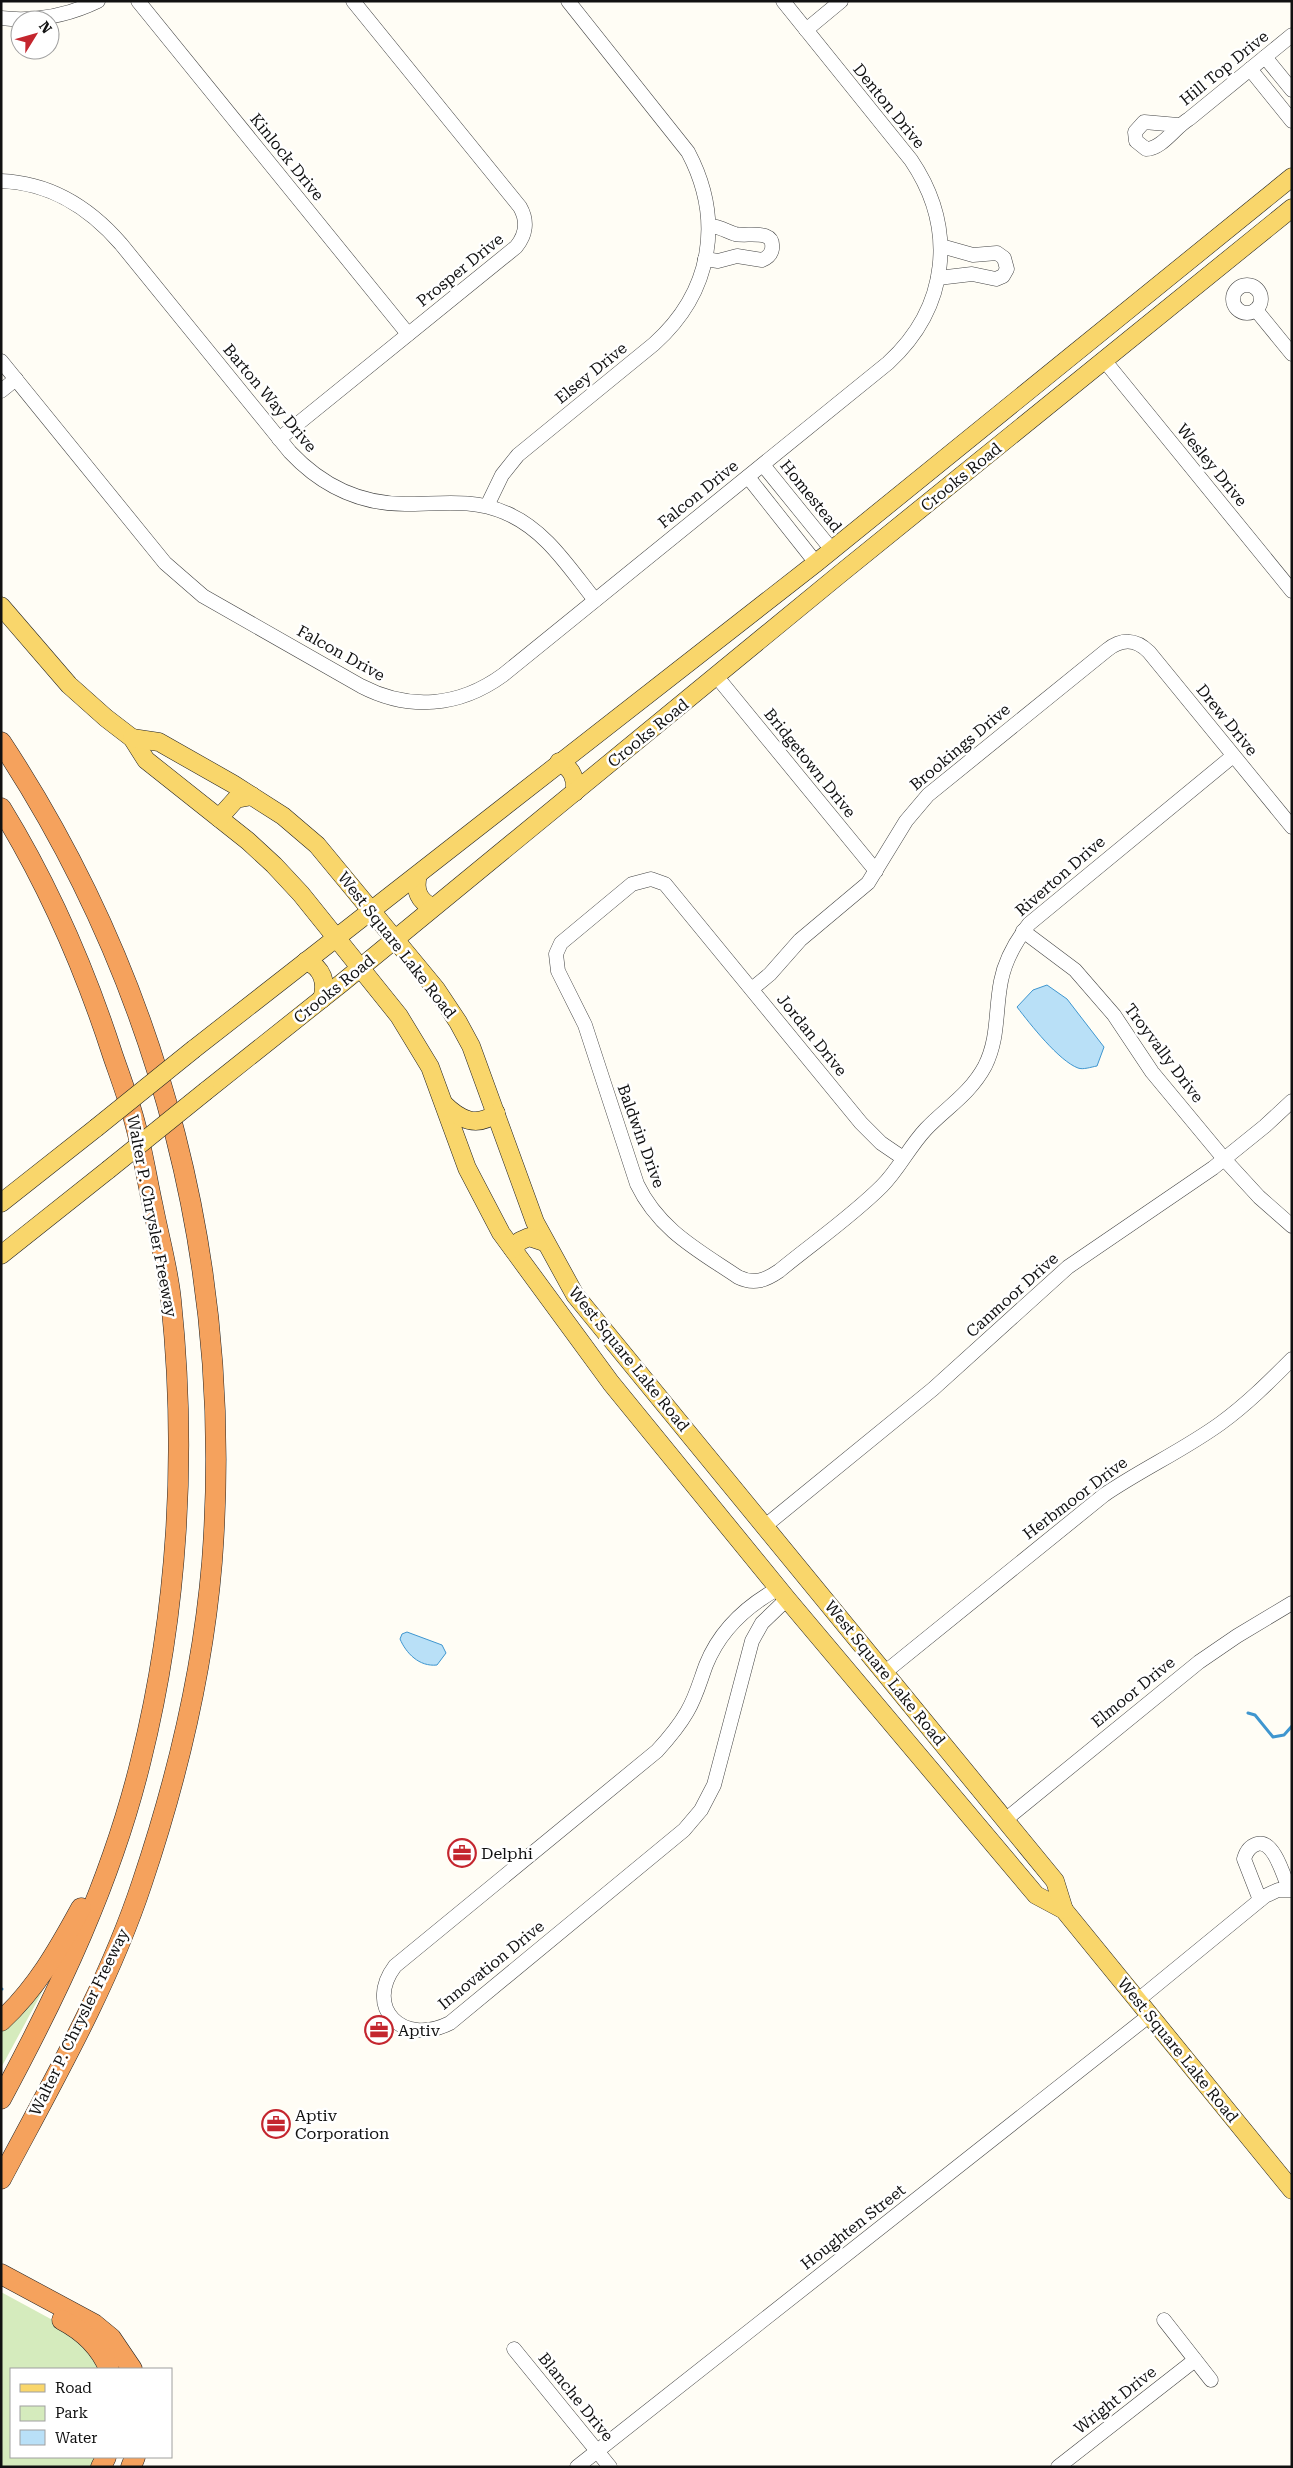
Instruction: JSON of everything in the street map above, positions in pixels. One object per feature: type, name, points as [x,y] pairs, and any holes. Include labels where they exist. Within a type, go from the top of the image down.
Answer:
[{"type":"highway","name":"Walter P. Chrysler Freeway","points":[[1,742],[45,811],[80,877],[136,1006],[166,1099],[198,1237],[215,1403],[216,1498],[211,1567],[187,1726],[168,1800],[144,1878],[107,1972],[58,2072],[1,2179]]},
{"type":"highway","name":"Walter P. Chrysler Freeway","points":[[1,808],[63,923],[93,995],[136,1124],[171,1296],[179,1402],[178,1504],[171,1590],[152,1709],[141,1760],[118,1841],[87,1924],[49,2009],[1,2099]]},
{"type":"highway","points":[[1,2021],[30,1992],[53,1958],[118,1841]]},
{"type":"highway","points":[[1,2274],[94,2324],[111,2338],[131,2368]]},
{"type":"highway","points":[[1,2286],[77,2328],[98,2349],[108,2368]]},
{"type":"main road","name":"Crooks Road","points":[[1,1203],[194,1048],[816,563],[1292,176]]},
{"type":"main road","name":"Crooks Road","points":[[1,1255],[360,968],[840,574],[1292,208]]},
{"type":"main road","points":[[1093,338],[1090,351],[1094,359],[1103,362]]},
{"type":"main road","points":[[832,550],[839,560],[840,574]]},
{"type":"main road","name":"West Square Lake Road","points":[[1,606],[69,685],[132,738],[146,760],[220,818],[274,865],[336,938],[415,1040],[430,1067],[472,1182],[494,1222],[611,1382],[783,1593],[1036,1895],[1064,1910]]},
{"type":"main road","points":[[702,653],[700,664],[702,669],[715,678]]},
{"type":"main road","name":"West Square Lake Road","points":[[132,738],[159,742],[283,816],[317,845],[436,989],[458,1022],[480,1068],[520,1186],[544,1242],[584,1307],[1055,1881],[1064,1910],[1292,2190]]},
{"type":"main road","points":[[559,762],[570,769],[573,775],[575,792]]},
{"type":"main road","points":[[220,818],[236,799],[252,796]]},
{"type":"main road","points":[[418,875],[416,884],[419,897],[433,907]]},
{"type":"main road","points":[[306,961],[317,967],[323,978],[322,998]]},
{"type":"main road","points":[[444,1104],[456,1114],[474,1122],[486,1120],[496,1112]]},
{"type":"main road","points":[[513,1250],[520,1241],[529,1237],[544,1242]]},
{"type":"main road","points":[[653,1434],[667,1435],[676,1430],[679,1422]]},
{"type":"main road","points":[[783,1593],[796,1578],[809,1581]]},
{"type":"main road","points":[[1011,1864],[1016,1866],[1025,1865],[1034,1855]]},
{"type":"street","points":[[1,18],[21,20],[53,17],[76,11],[98,1]]},
{"type":"street","name":"Kinlock Drive","points":[[138,1],[408,334]]},
{"type":"street","name":"Prosper Drive","points":[[279,439],[516,247],[524,232],[525,219],[520,207],[353,1]]},
{"type":"street","name":"Elsey Drive","points":[[487,506],[502,475],[518,455],[654,344],[673,326],[697,288],[705,259],[709,226],[703,186],[688,152],[568,1]]},
{"type":"street","name":"Denton Drive","points":[[763,465],[903,348],[924,317],[938,278],[941,246],[936,213],[919,173],[782,1]]},
{"type":"street","points":[[806,30],[841,1]]},
{"type":"street","name":"Hill Top Drive","points":[[1178,126],[1292,35]]},
{"type":"street","points":[[1265,57],[1292,90]]},
{"type":"street","points":[[1250,69],[1292,121]]},
{"type":"street","name":"Barton Way Drive","points":[[1,181],[29,184],[52,191],[76,203],[96,218],[121,244],[279,439],[317,477],[339,490],[364,499],[392,503],[459,502],[487,506],[507,513],[535,530],[550,544],[595,600]]},
{"type":"street","points":[[705,259],[718,261],[737,256],[762,260],[770,255],[772,247],[770,240],[764,235],[739,234],[720,227],[709,226]]},
{"type":"street","points":[[938,278],[972,274],[996,280],[1003,276],[1007,269],[1004,258],[997,253],[973,255],[941,246]]},
{"type":"street","points":[[1256,310],[1292,354]]},
{"type":"street","name":"Wesley Drive","points":[[1103,362],[1292,591]]},
{"type":"street","name":"Falcon Drive","points":[[2,363],[176,574],[203,596],[373,693],[387,698],[416,703],[445,701],[473,693],[503,675],[763,465]]},
{"type":"street","points":[[1,391],[16,379]]},
{"type":"street","name":"Homestead","points":[[763,465],[832,550]]},
{"type":"street","points":[[748,477],[816,563]]},
{"type":"street","name":"Drew Drive","points":[[1130,640],[1144,646],[1292,827]]},
{"type":"street","name":"Brookings Drive","points":[[752,989],[770,974],[805,936],[860,890],[876,871],[906,820],[928,795],[1113,645],[1130,640]]},
{"type":"street","name":"Bridgetown Drive","points":[[715,678],[876,871]]},
{"type":"street","name":"Riverton Drive","points":[[903,1158],[927,1128],[971,1088],[985,1066],[995,1037],[1003,973],[1009,955],[1023,931],[1045,908],[1233,756]]},
{"type":"street","name":"Jordan Drive","points":[[556,954],[564,938],[628,886],[638,881],[651,879],[669,887],[861,1123],[881,1143],[903,1158]]},
{"type":"street","name":"Troyvally Drive","points":[[1023,931],[1065,960],[1096,992],[1120,1023],[1152,1072],[1224,1160],[1259,1197],[1292,1226]]},
{"type":"street","name":"Baldwin Drive","points":[[556,954],[558,970],[585,1025],[637,1184],[645,1200],[662,1223],[738,1278],[755,1282],[773,1275],[873,1194],[889,1178],[903,1158]]},
{"type":"street","name":"Canmoor Drive","points":[[765,1526],[933,1389],[1068,1266],[1179,1193],[1224,1160],[1292,1101]]},
{"type":"street","name":"Herbmoor Drive","points":[[884,1673],[1104,1495],[1229,1417],[1259,1392],[1292,1359]]},
{"type":"street","name":"Innovation Drive","points":[[783,1593],[752,1641],[714,1785],[701,1810],[684,1830],[450,2022],[440,2028],[420,2032],[401,2027],[389,2011],[384,1992],[389,1974],[395,1966],[657,1751],[678,1727],[688,1711],[710,1657],[721,1636],[732,1622],[760,1598],[783,1593]]},
{"type":"street","name":"Elmoor Drive","points":[[1005,1820],[1199,1662],[1231,1639],[1292,1603]]},
{"type":"street","points":[[1138,2000],[1260,1900],[1273,1891],[1290,1890],[1272,1849],[1264,1844],[1255,1844],[1250,1847],[1244,1859],[1260,1900]]},
{"type":"street","name":"Houghten Street","points":[[577,2467],[1150,2015]]},
{"type":"street","points":[[1164,2320],[1211,2380]]},
{"type":"street","name":"Blanche Drive","points":[[514,2349],[610,2467]]},
{"type":"street","name":"Wright Drive","points":[[1058,2467],[1195,2360]]},
{"type":"green space","points":[[46,1982],[41,1994],[1,2068],[1,2028]]},
{"type":"green space","points":[[1,2292],[71,2330],[102,2368],[10,2368],[10,2458],[96,2458],[90,2467],[1,2467]]},
{"type":"water","points":[[1047,985],[1067,999],[1104,1047],[1097,1066],[1080,1069],[1070,1064],[1045,1041],[1017,1007],[1033,990]]},
{"type":"water","points":[[407,1632],[442,1645],[446,1653],[437,1665],[424,1664],[410,1654],[400,1639],[402,1634]]},
{"type":"waterway","points":[[1248,1713],[1255,1715],[1273,1737],[1284,1735],[1292,1726]]},
{"type":"place","name":"Delphi","points":[[462,1853]]},
{"type":"place","name":"Aptiv","points":[[379,2030]]},
{"type":"place","name":"Aptiv Corporation","points":[[276,2124]]}]
